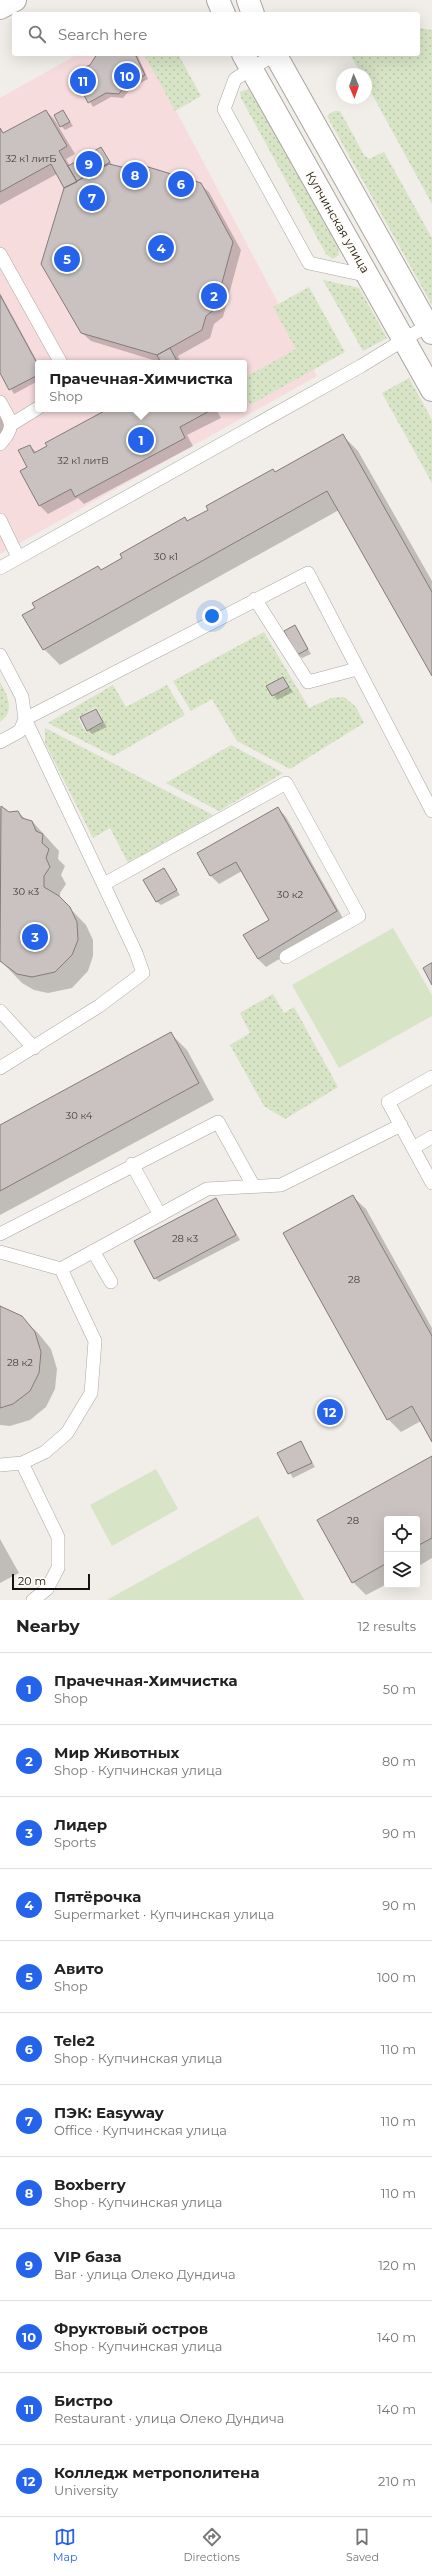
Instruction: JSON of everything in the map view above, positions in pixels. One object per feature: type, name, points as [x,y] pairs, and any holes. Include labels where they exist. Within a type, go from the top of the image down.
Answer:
[{"type":"street","points":[[0,8],[15,0]]},
{"type":"street","points":[[218,0],[223,12]]},
{"type":"street","points":[[248,0],[252,12]]},
{"type":"street","points":[[276,56],[430,329]]},
{"type":"street","name":"Купчинская улица","points":[[247,61],[432,390]]},
{"type":"lane","points":[[267,56],[247,61],[235,78],[224,109],[309,263],[369,276]]},
{"type":"lane","points":[[0,254],[58,360]]},
{"type":"lane","points":[[0,568],[354,369],[403,339],[430,329]]},
{"type":"lane","points":[[0,402],[12,424],[10,434],[0,444]]},
{"type":"lane","points":[[12,424],[35,410]]},
{"type":"lane","points":[[0,520],[18,557]]},
{"type":"lane","points":[[0,742],[20,731],[25,719],[308,573],[432,810]]},
{"type":"lane","points":[[256,599],[308,682],[357,669]]},
{"type":"lane","points":[[0,655],[22,697],[25,719],[136,953],[142,973],[99,1006],[0,1068]]},
{"type":"lane","points":[[104,884],[286,783],[359,916],[286,957]]},
{"type":"lane","points":[[0,1011],[34,1048]]},
{"type":"lane","points":[[432,1077],[388,1102],[432,1183]]},
{"type":"lane","points":[[0,1234],[132,1164],[218,1122],[253,1186]]},
{"type":"lane","points":[[0,1252],[61,1269],[208,1189],[281,1185],[401,1125]]},
{"type":"lane","points":[[413,1148],[432,1137]]},
{"type":"lane","points":[[132,1164],[160,1215]]},
{"type":"lane","points":[[93,1251],[111,1282]]},
{"type":"lane","points":[[0,1465],[22,1463],[45,1452],[67,1433],[91,1393],[93,1385],[95,1341],[61,1269]]},
{"type":"lane","points":[[22,1463],[58,1537],[58,1568],[47,1589],[33,1600]]},
{"type":"shaded area","points":[[74,56],[147,56],[317,376],[0,554],[0,98]]},
{"type":"green space","points":[[420,28],[432,30],[432,204],[372,94],[372,68],[358,68],[351,56],[420,56]]},
{"type":"green space","points":[[145,56],[179,56],[201,96],[175,111]]},
{"type":"green space","points":[[248,89],[252,93],[338,247],[339,255],[333,259],[326,254],[241,98],[240,92]]},
{"type":"green space","points":[[334,111],[340,111],[364,155],[369,159],[384,152],[432,238],[432,305],[327,116]]},
{"type":"green space","points":[[323,280],[359,288],[387,338],[363,351]]},
{"type":"green space","points":[[309,287],[345,352],[250,405],[247,399],[247,376],[296,349],[273,307]]},
{"type":"green space","points":[[409,378],[432,420],[432,483],[382,393]]},
{"type":"green space","points":[[264,632],[309,708],[331,698],[344,697],[356,707],[364,723],[290,769],[237,741],[212,699],[191,711],[173,681]]},
{"type":"green space","points":[[0,682],[7,697],[9,708],[5,718],[0,722]]},
{"type":"green space","points":[[113,685],[126,707],[167,685],[185,715],[113,756],[48,723]],"holes":[[[96,707],[104,722],[86,732],[78,718]]]},
{"type":"green space","points":[[45,728],[213,815],[128,863],[110,828],[93,838],[45,743]]},
{"type":"green space","points":[[231,745],[283,773],[219,811],[166,783]]},
{"type":"green space","points":[[393,928],[432,995],[432,1016],[339,1068],[292,985]]},
{"type":"green space","points":[[273,994],[284,1013],[294,1007],[338,1087],[285,1119],[264,1106],[230,1045],[250,1033],[240,1013]]},
{"type":"green space","points":[[156,1469],[178,1509],[112,1546],[90,1505]]},
{"type":"green space","points":[[258,1516],[304,1600],[107,1600]]},
{"type":"building","points":[[96,56],[136,56],[145,75],[126,84],[119,94],[106,93],[88,103],[73,73],[90,65]]},
{"type":"building","points":[[46,110],[67,146],[59,151],[77,182],[64,188],[51,164],[0,192],[0,128],[3,133]]},
{"type":"building","points":[[63,110],[70,122],[60,127],[54,115]]},
{"type":"building","points":[[101,147],[110,162],[77,181],[68,166]]},
{"type":"building","points":[[135,163],[201,183],[233,242],[215,309],[206,316],[202,330],[157,355],[81,333],[41,264],[64,188],[109,164],[126,168]]},
{"type":"building","points":[[0,295],[35,360],[35,377],[9,390],[0,373]]},
{"type":"building","points":[[170,348],[176,360],[160,360],[157,355]]},
{"type":"building","points":[[102,412],[208,412],[180,427],[185,438],[75,497],[71,489],[39,506],[20,471],[27,467],[18,450],[30,445],[34,453],[47,446],[45,443]]},
{"type":"building","points":[[343,434],[432,592],[432,676],[327,491],[43,650],[22,615],[35,608],[32,603],[98,566],[101,570],[122,558],[120,554],[185,517],[187,521],[208,510],[206,506],[273,469],[275,472]]},
{"type":"building","points":[[295,625],[308,649],[297,655],[284,631]]},
{"type":"building","points":[[283,677],[289,687],[272,696],[266,686]]},
{"type":"building","points":[[96,709],[103,722],[87,731],[80,717]]},
{"type":"building","points":[[1,806],[9,812],[18,811],[22,818],[32,821],[36,831],[43,834],[42,843],[49,849],[46,858],[50,867],[44,876],[44,887],[59,896],[70,907],[77,922],[78,940],[72,955],[55,972],[32,977],[17,974],[0,961]]},
{"type":"building","points":[[278,807],[337,911],[258,959],[243,935],[269,920],[236,862],[210,876],[197,853]]},
{"type":"building","points":[[164,868],[177,890],[156,902],[143,880]]},
{"type":"building","points":[[432,963],[432,985],[423,968]]},
{"type":"building","points":[[171,1032],[199,1083],[0,1191],[0,1125]]},
{"type":"building","points":[[353,1195],[432,1336],[432,1442],[412,1406],[387,1420],[283,1233]]},
{"type":"building","points":[[216,1198],[236,1235],[154,1279],[134,1241]]},
{"type":"building","points":[[0,1306],[22,1316],[35,1332],[41,1352],[39,1373],[30,1391],[13,1404],[0,1408]]},
{"type":"building","points":[[301,1441],[312,1463],[288,1474],[277,1453]]},
{"type":"building","points":[[432,1456],[432,1538],[420,1544],[420,1516],[384,1516],[384,1565],[352,1583],[317,1520]]},
{"type":"place","name":"Фруктовый остров","points":[[127,76]]},
{"type":"place","name":"Бистро","points":[[83,81]]},
{"type":"place","name":"VIP база","points":[[89,164]]},
{"type":"place","name":"Boxberry","points":[[135,175]]},
{"type":"place","name":"Tele2","points":[[181,184]]},
{"type":"place","name":"ПЭК: Easyway","points":[[92,198]]},
{"type":"place","name":"Пятёрочка","points":[[161,248]]},
{"type":"place","name":"Авито","points":[[67,259]]},
{"type":"place","name":"Мир Животных","points":[[214,296]]},
{"type":"place","name":"Прачечная-Химчистка","points":[[141,440]]},
{"type":"place","name":"Лидер","points":[[35,937]]},
{"type":"place","name":"Колледж метрополитена","points":[[330,1412]]}]
